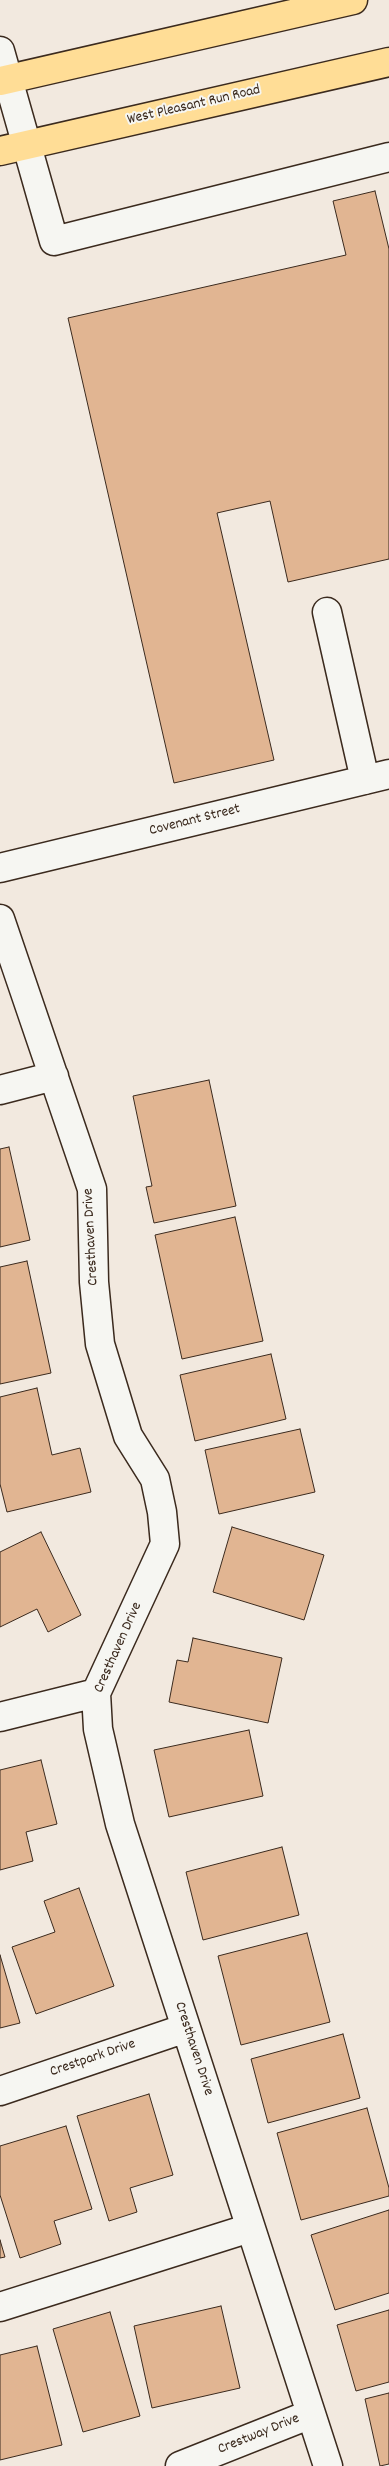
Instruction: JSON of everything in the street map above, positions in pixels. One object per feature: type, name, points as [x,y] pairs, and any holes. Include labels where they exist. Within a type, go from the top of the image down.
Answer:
[{"type":"main road","points":[[4,80],[353,0]]},
{"type":"main road","name":"West Pleasant Run Road","points":[[0,151],[389,62]]},
{"type":"street","points":[[0,51],[4,80],[28,144],[54,241],[389,157]]},
{"type":"street","points":[[327,612],[377,777]]},
{"type":"street","name":"Covenant Street","points":[[0,868],[377,777]]},
{"type":"street","name":"Cresthaven Drive","points":[[0,919],[92,1189],[94,1282],[100,1344],[128,1436],[154,1480],[162,1512],[165,1544],[96,1693],[98,1729],[120,1824],[328,2466]]},
{"type":"street","points":[[0,1090],[54,1076]]},
{"type":"street","points":[[0,1717],[96,1693]]},
{"type":"street","name":"Crestpark Drive","points":[[0,2091],[186,2028]]},
{"type":"street","points":[[0,2307],[250,2228]]},
{"type":"street","name":"Crestway Drive","points":[[180,2466],[311,2414]]},
{"type":"building","points":[[375,191],[389,249],[389,559],[288,582],[270,501],[217,513],[274,760],[174,783],[68,318],[346,255],[333,201]]},
{"type":"building","points":[[209,1080],[236,1206],[154,1223],[146,1187],[152,1186],[133,1096]]},
{"type":"building","points":[[9,1147],[30,1240],[0,1247],[0,1149]]},
{"type":"building","points":[[235,1217],[263,1341],[182,1359],[155,1235]]},
{"type":"building","points":[[27,1261],[51,1373],[0,1384],[0,1267]]},
{"type":"building","points":[[271,1354],[286,1419],[195,1441],[180,1375]]},
{"type":"building","points":[[37,1388],[52,1455],[80,1448],[91,1492],[7,1512],[0,1484],[0,1397]]},
{"type":"building","points":[[300,1429],[315,1492],[219,1514],[205,1450]]},
{"type":"building","points":[[232,1527],[324,1555],[304,1620],[213,1592]]},
{"type":"building","points":[[41,1532],[81,1615],[48,1632],[37,1609],[0,1627],[0,1552]]},
{"type":"building","points":[[193,1638],[282,1658],[268,1723],[169,1702],[177,1660],[188,1662]]},
{"type":"building","points":[[249,1730],[263,1796],[169,1817],[154,1750]]},
{"type":"building","points":[[41,1760],[57,1824],[26,1832],[33,1861],[0,1870],[0,1770]]},
{"type":"building","points":[[282,1847],[299,1915],[203,1940],[186,1872]]},
{"type":"building","points":[[79,1888],[114,1986],[36,2014],[12,1947],[55,1932],[44,1901]]},
{"type":"building","points":[[307,1933],[330,2022],[241,2045],[218,1956]]},
{"type":"building","points":[[0,1955],[20,2023],[0,2028]]},
{"type":"building","points":[[343,2034],[360,2098],[268,2123],[251,2059]]},
{"type":"building","points":[[149,2094],[173,2175],[130,2188],[137,2212],[109,2221],[77,2116]]},
{"type":"building","points":[[367,2108],[389,2188],[389,2196],[301,2220],[277,2133]]},
{"type":"building","points":[[66,2126],[92,2209],[54,2221],[61,2244],[20,2258],[0,2195],[0,2146]]},
{"type":"building","points":[[389,2210],[389,2293],[335,2310],[311,2235]]},
{"type":"building","points":[[0,2240],[5,2257],[0,2258]]},
{"type":"building","points":[[221,2306],[240,2388],[152,2408],[134,2326]]},
{"type":"building","points":[[389,2310],[389,2382],[356,2391],[337,2325]]},
{"type":"building","points":[[110,2312],[140,2416],[83,2432],[53,2329]]},
{"type":"building","points":[[37,2346],[62,2445],[0,2460],[0,2355]]},
{"type":"building","points":[[389,2393],[389,2464],[380,2466],[365,2399]]}]
